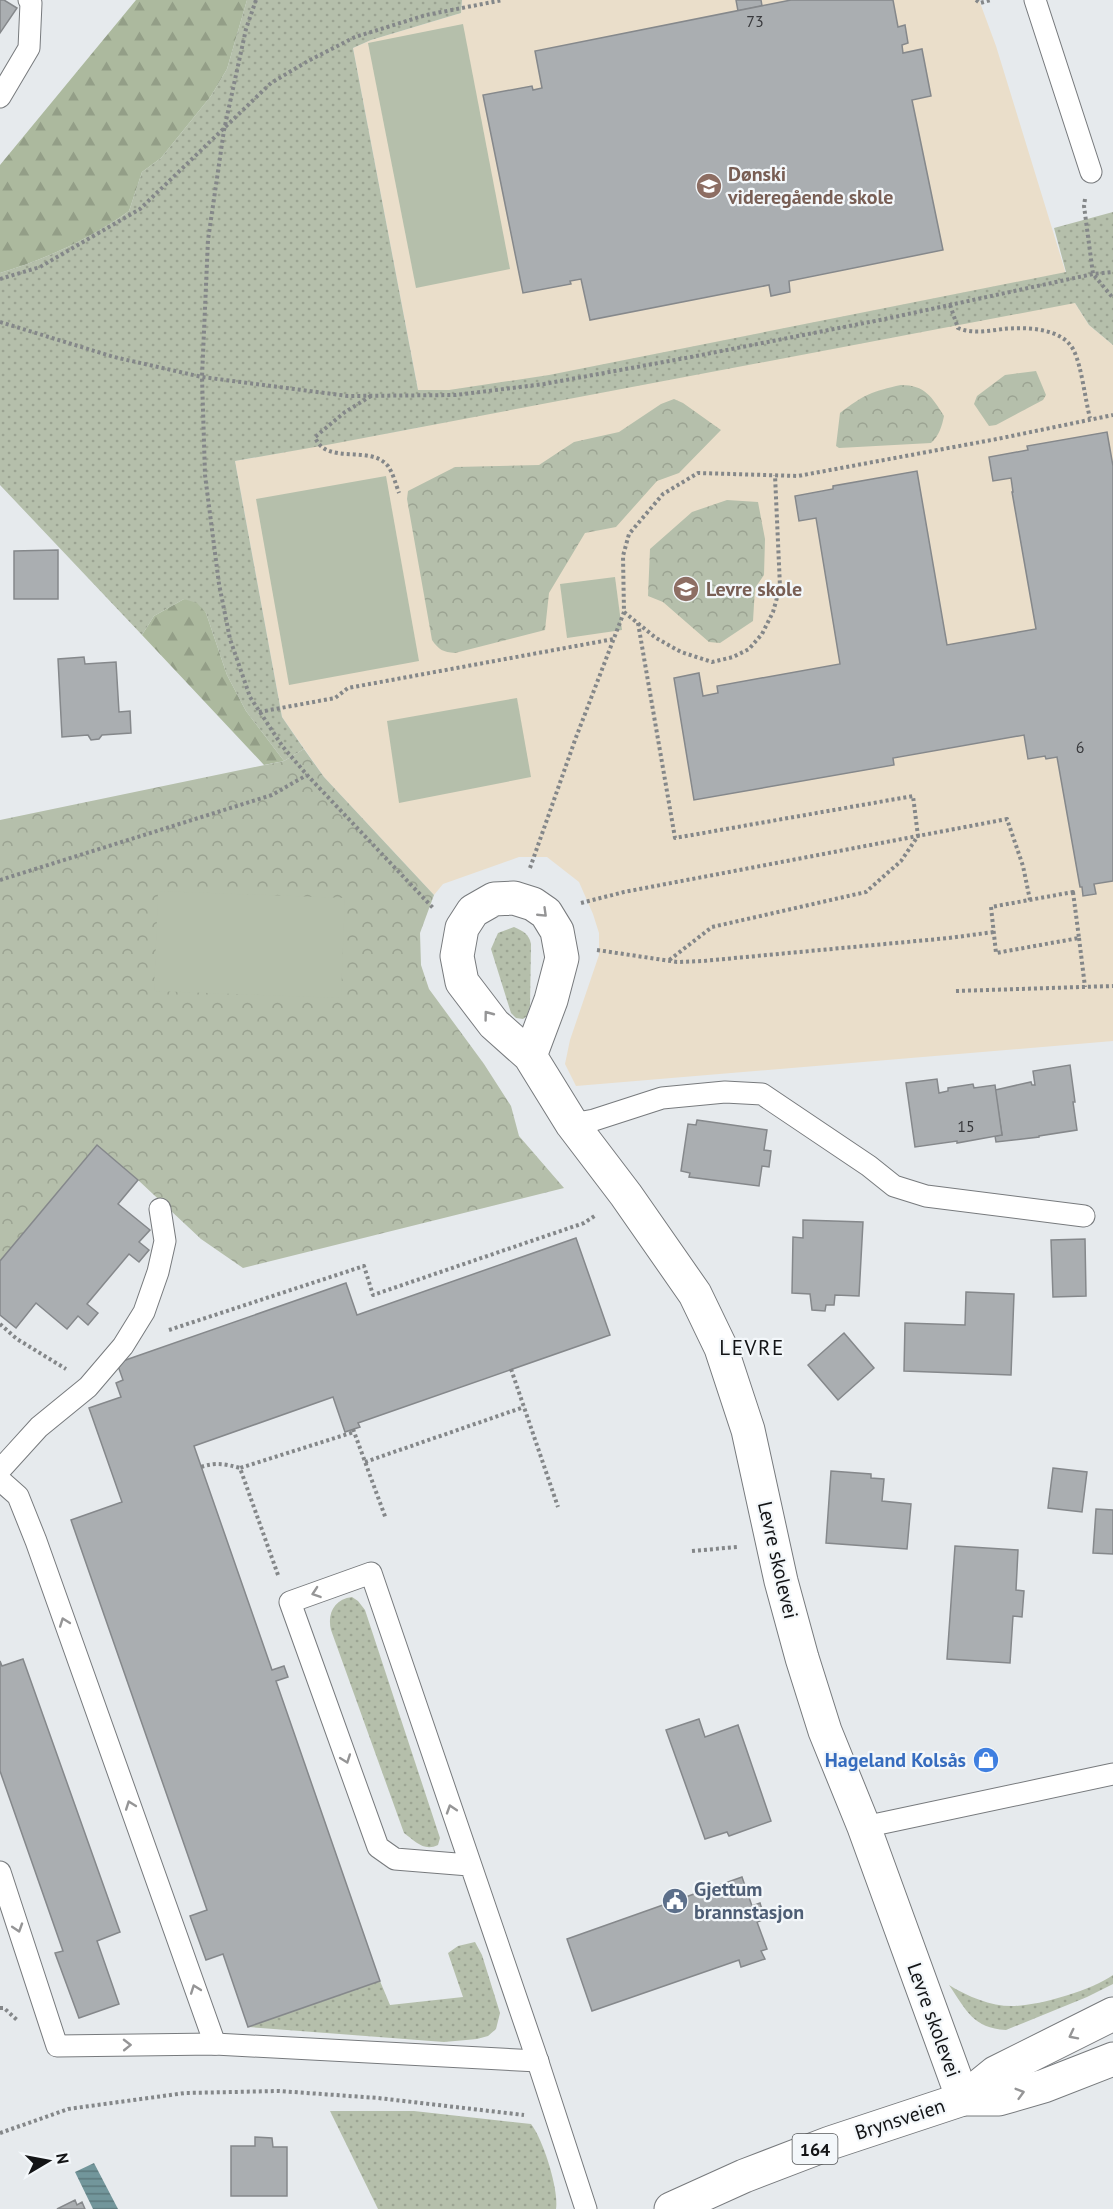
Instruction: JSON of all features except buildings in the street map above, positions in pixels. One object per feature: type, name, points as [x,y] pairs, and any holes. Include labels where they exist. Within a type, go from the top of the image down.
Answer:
[{"type":"street","points":[[462,928],[473,911],[494,899],[514,898],[533,904],[546,913],[557,931],[562,958],[551,1000],[530,1056]]},
{"type":"street","name":"Levre skolevei","points":[[462,928],[457,956],[462,982],[494,1024],[530,1056],[572,1124],[626,1195],[695,1294],[721,1348],[748,1431],[781,1581],[825,1731],[864,1827],[963,2098]]},
{"type":"street","name":"Brynsveien","points":[[671,2209],[783,2160],[963,2098],[995,2073],[1113,2014]]},
{"type":"street","name":"Brynsveien","points":[[963,2098],[999,2099],[1044,2086],[1113,2059]]},
{"type":"lane","points":[[0,97],[29,48],[31,3],[29,0]]},
{"type":"lane","points":[[1035,0],[1091,172]]},
{"type":"lane","points":[[572,1124],[594,1120],[662,1098],[725,1092],[762,1094],[894,1186],[926,1196],[1084,1216]]},
{"type":"lane","points":[[0,1470],[39,1427],[88,1387],[123,1346],[144,1312],[158,1272],[165,1241],[160,1209]]},
{"type":"lane","points":[[0,1480],[18,1496],[36,1541],[215,2044]]},
{"type":"lane","points":[[469,1864],[395,1859],[378,1847],[290,1602],[371,1573],[538,2061],[586,2209]]},
{"type":"lane","points":[[864,1827],[1113,1773]]},
{"type":"lane","points":[[0,1872],[57,2046],[215,2044],[538,2061]]},
{"type":"path","points":[[256,0],[246,29],[224,130],[208,240],[202,377],[205,475],[219,584],[230,639],[250,697],[284,747],[307,775],[447,922],[462,928]]},
{"type":"path","points":[[0,279],[40,267],[141,209],[271,83],[308,61],[355,37],[426,15],[503,0]]},
{"type":"path","points":[[976,0],[980,3],[991,0]]},
{"type":"path","points":[[1091,172],[1084,206],[1093,274],[1113,298]]},
{"type":"path","points":[[0,322],[114,357],[202,377],[348,396],[456,395],[544,384],[874,322],[1093,274],[1113,272]]},
{"type":"path","points":[[950,305],[958,328],[968,332],[1016,328],[1050,333],[1064,339],[1074,350],[1090,418]]},
{"type":"path","points":[[372,396],[345,412],[315,437],[318,444],[331,452],[364,454],[377,458],[388,467],[399,494]]},
{"type":"path","points":[[529,869],[574,740],[624,612],[623,556],[629,534],[663,494],[698,473],[798,476],[1113,415]]},
{"type":"path","points":[[624,612],[656,638],[681,652],[712,662],[733,657],[749,649],[766,627],[780,587],[775,475]]},
{"type":"path","points":[[638,623],[675,838],[912,796],[918,836],[902,861],[866,892],[712,927],[668,961]]},
{"type":"path","points":[[259,712],[335,698],[348,688],[614,639]]},
{"type":"path","points":[[0,880],[272,795],[307,775]]},
{"type":"path","points":[[580,904],[624,892],[1007,819],[1023,866],[1030,900]]},
{"type":"path","points":[[1079,938],[996,953],[991,907],[1073,892],[1079,938],[1085,987]]},
{"type":"path","points":[[593,949],[668,961],[703,961],[994,932]]},
{"type":"path","points":[[956,991],[1113,986]]},
{"type":"path","points":[[123,1346],[364,1266],[373,1295],[584,1223],[626,1195]]},
{"type":"path","points":[[0,1324],[17,1339],[66,1368],[88,1387]]},
{"type":"path","points":[[511,1369],[558,1507]]},
{"type":"path","points":[[365,1462],[524,1407]]},
{"type":"path","points":[[201,1467],[221,1463],[240,1468],[354,1431],[386,1519]]},
{"type":"path","points":[[240,1468],[271,1559],[290,1602]]},
{"type":"path","points":[[692,1551],[744,1546]]},
{"type":"path","points":[[0,2133],[68,2109],[185,2093],[279,2091],[378,2098],[557,2119]]},
{"type":"shaded area","name":"Levre skole","points":[[462,0],[979,0],[996,46],[1075,303],[1089,325],[1113,345],[1113,1041],[576,1086],[565,1064],[570,1040],[599,955],[599,933],[579,882],[547,857],[519,857],[443,884],[434,895],[324,777],[282,717],[235,461],[421,427],[418,390],[353,48],[371,40],[461,13]]},
{"type":"green space","points":[[136,0],[247,0],[227,69],[211,96],[161,158],[142,172],[129,211],[99,231],[67,247],[0,273],[0,165]]},
{"type":"green space","points":[[247,0],[462,0],[461,13],[371,40],[353,48],[418,390],[449,390],[549,375],[1066,272],[1054,228],[1113,212],[1113,345],[1089,325],[1075,303],[235,461],[282,717],[304,749],[284,761],[246,711],[227,675],[206,613],[184,599],[154,616],[142,635],[0,485],[0,273],[67,247],[99,231],[129,211],[142,172],[161,158],[211,96],[227,69]]},
{"type":"green space","points":[[463,24],[510,269],[416,288],[368,43]]},
{"type":"green space","points":[[1036,371],[1046,395],[1043,400],[996,425],[989,426],[974,404],[977,396],[1005,375]]},
{"type":"green space","points":[[901,385],[916,387],[927,393],[944,416],[940,431],[931,443],[839,448],[836,446],[840,413],[869,394]]},
{"type":"green space","points":[[674,399],[721,430],[679,473],[657,481],[616,527],[585,533],[549,593],[545,630],[455,653],[444,651],[437,646],[432,640],[407,499],[408,491],[455,467],[539,465],[574,442],[619,432],[661,404]]},
{"type":"green space","points":[[386,476],[419,661],[289,685],[256,499]]},
{"type":"green space","points":[[727,500],[758,502],[765,539],[764,575],[755,588],[753,621],[720,643],[709,642],[663,602],[648,596],[650,549],[692,512]]},
{"type":"green space","points":[[615,577],[622,630],[567,638],[560,584]]},
{"type":"green space","points":[[184,599],[197,603],[206,613],[227,675],[246,711],[284,761],[264,765],[142,635],[154,616]]},
{"type":"green space","points":[[517,698],[531,777],[399,803],[387,721]]},
{"type":"green space","points":[[304,749],[324,777],[434,895],[420,933],[421,965],[429,989],[484,1064],[511,1106],[519,1136],[564,1188],[243,1268],[201,1239],[97,1145],[0,1261],[0,820],[284,761]]},
{"type":"green space","points":[[158,891],[345,898],[341,998],[154,991]]},
{"type":"green space","points":[[514,927],[525,933],[531,944],[530,1006],[527,1016],[523,1019],[516,1018],[511,1013],[491,949],[498,933]]},
{"type":"green space","points":[[352,1597],[365,1610],[440,1838],[438,1845],[433,1847],[420,1845],[404,1833],[331,1630],[330,1618],[333,1608],[346,1598]]},
{"type":"green space","points":[[475,1942],[482,1955],[500,2013],[496,2029],[488,2036],[444,2042],[248,2027],[380,1981],[390,2005],[463,1997],[448,1953],[458,1946]]},
{"type":"green space","points":[[1113,1975],[1113,1984],[1006,2030],[995,2029],[978,2021],[966,2010],[949,1985],[981,2000],[998,2005],[1015,2006],[1066,1996],[1104,1981]]},
{"type":"green space","points":[[330,2111],[414,2111],[531,2124],[549,2165],[555,2190],[556,2209],[378,2209]]},
{"type":"water","points":[[94,2163],[118,2209],[93,2209],[75,2172]]},
{"type":"place","name":"Dønski videregående skole","points":[[709,186]]},
{"type":"place","name":"Levre skole","points":[[686,589]]},
{"type":"place","name":"Hageland Kolsås","points":[[986,1760]]},
{"type":"place","name":"Gjettum brannstasjon","points":[[675,1901]]},
{"type":"district","name":"LEVRE","points":[[752,1347]]}]
